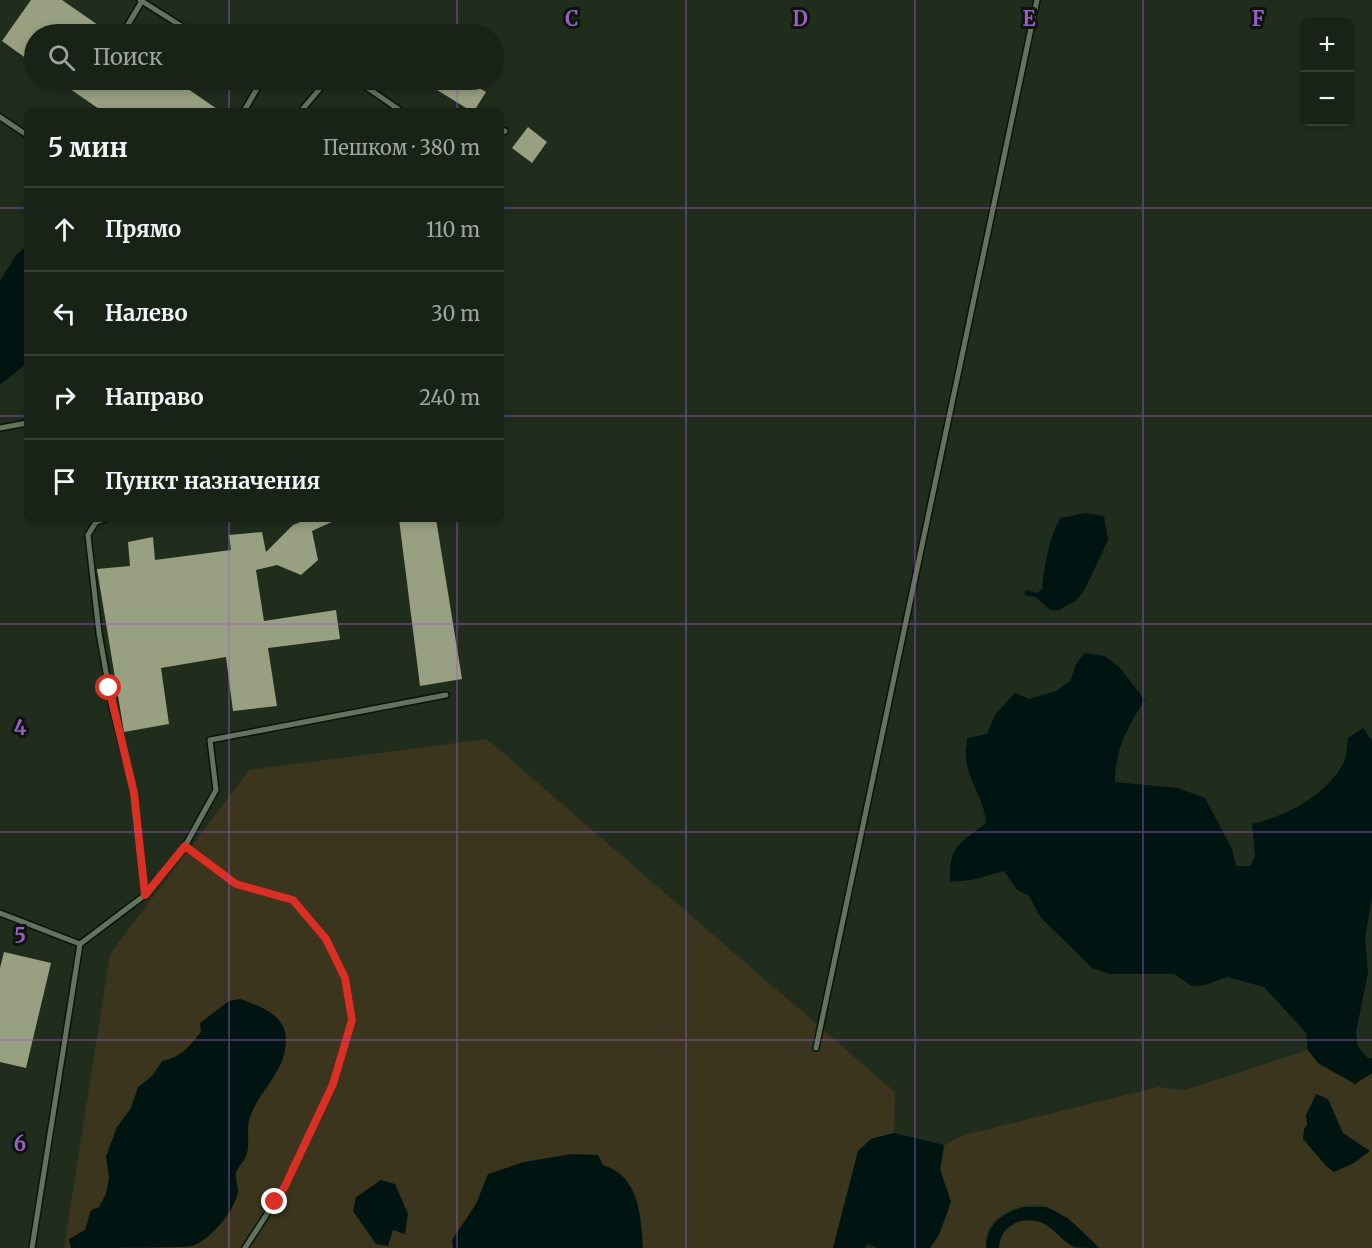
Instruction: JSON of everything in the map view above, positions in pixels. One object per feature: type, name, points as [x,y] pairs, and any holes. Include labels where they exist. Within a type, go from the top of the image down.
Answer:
[{"type":"lane","points":[[816,1048],[1037,0]]},
{"type":"lane","points":[[128,24],[141,1],[173,24]]},
{"type":"lane","points":[[246,108],[256,90]]},
{"type":"lane","points":[[304,108],[319,90]]},
{"type":"lane","points":[[371,90],[397,108]]},
{"type":"lane","points":[[0,117],[24,133]]},
{"type":"lane","points":[[0,428],[24,424]]},
{"type":"lane","points":[[96,522],[88,535],[99,633],[112,706],[134,793],[145,895]]},
{"type":"lane","points":[[32,1248],[80,944],[145,895],[185,846],[216,790],[210,740],[446,695]]},
{"type":"lane","points":[[185,846],[236,884],[293,900],[326,939],[345,978],[352,1020],[333,1084],[285,1186],[245,1248]]},
{"type":"lane","points":[[0,913],[80,944]]},
{"type":"shaded area","points":[[24,248],[24,365],[0,385],[0,281],[16,255]]},
{"type":"shaded area","points":[[1086,513],[1104,516],[1108,540],[1086,587],[1077,600],[1059,610],[1050,610],[1036,597],[1024,595],[1026,590],[1037,593],[1042,589],[1050,544],[1060,518]]},
{"type":"shaded area","points":[[1085,653],[1105,656],[1120,668],[1145,700],[1124,738],[1117,759],[1115,782],[1178,788],[1205,798],[1232,849],[1236,866],[1250,866],[1255,856],[1252,824],[1292,810],[1317,794],[1337,774],[1344,762],[1348,738],[1363,728],[1372,741],[1372,898],[1365,938],[1368,973],[1356,1032],[1358,1047],[1368,1058],[1372,1058],[1372,1073],[1355,1084],[1318,1063],[1308,1050],[1306,1033],[1264,987],[1227,977],[1205,985],[1192,986],[1174,974],[1109,974],[1092,968],[1041,918],[1029,896],[1017,890],[1004,871],[972,880],[950,882],[951,860],[958,846],[986,823],[983,807],[967,767],[967,738],[987,734],[995,715],[1015,693],[1029,699],[1056,691],[1070,681],[1077,662]]},
{"type":"shaded area","points":[[487,739],[895,1092],[894,1133],[871,1139],[858,1151],[833,1248],[64,1248],[110,954],[249,770]]},
{"type":"shaded area","points":[[240,999],[264,1009],[277,1018],[282,1024],[286,1041],[285,1052],[277,1072],[250,1117],[247,1153],[236,1173],[238,1191],[227,1216],[214,1231],[193,1246],[71,1248],[69,1239],[85,1230],[91,1210],[99,1207],[106,1194],[109,1178],[106,1156],[117,1127],[131,1108],[138,1087],[152,1076],[162,1061],[180,1054],[188,1047],[201,1032],[200,1023],[229,1001]]},
{"type":"shaded area","points":[[1308,1050],[1318,1063],[1355,1084],[1372,1073],[1372,1248],[1099,1248],[1089,1237],[1053,1210],[1039,1205],[1030,1205],[1012,1210],[996,1220],[986,1236],[986,1248],[930,1248],[939,1235],[951,1202],[940,1169],[945,1144],[965,1135],[1158,1087],[1185,1090]]},
{"type":"shaded area","points":[[1316,1094],[1328,1099],[1343,1133],[1370,1151],[1354,1163],[1334,1172],[1303,1139],[1307,1125],[1306,1115]]},
{"type":"shaded area","points":[[894,1133],[944,1145],[940,1169],[951,1202],[939,1235],[930,1248],[877,1248],[868,1244],[864,1248],[833,1248],[858,1151],[871,1139]]},
{"type":"shaded area","points":[[572,1154],[598,1155],[603,1165],[615,1170],[631,1187],[639,1210],[643,1248],[453,1248],[452,1240],[476,1204],[488,1174],[524,1162]]},
{"type":"shaded area","points":[[381,1180],[395,1184],[408,1214],[405,1234],[393,1230],[388,1246],[376,1244],[353,1211],[356,1197]]},
{"type":"shaded area","points":[[1023,1207],[1047,1207],[1069,1219],[1099,1248],[1072,1246],[1047,1225],[1027,1220],[1014,1224],[1003,1233],[999,1248],[986,1248],[989,1233],[996,1222],[1008,1213]]},
{"type":"shaded area","points":[[1025,1219],[1044,1223],[1074,1248],[999,1248],[1001,1237],[1007,1229]]},
{"type":"building","points":[[31,0],[62,0],[97,24],[24,24],[24,57],[2,41]]},
{"type":"building","points":[[72,90],[190,90],[216,108],[98,108]]},
{"type":"building","points":[[437,90],[483,90],[486,92],[476,108],[466,108]]},
{"type":"building","points":[[528,127],[547,142],[532,163],[512,148]]},
{"type":"building","points":[[300,522],[332,522],[312,531],[318,560],[301,575],[277,565],[256,570],[264,621],[336,610],[340,639],[268,648],[277,706],[233,711],[226,657],[161,668],[169,724],[124,732],[97,569],[130,566],[128,542],[153,537],[155,560],[231,550],[229,535],[262,532],[266,552],[293,525]]},
{"type":"building","points":[[399,522],[436,522],[462,679],[420,686]]},
{"type":"building","points":[[4,952],[51,963],[26,1068],[0,1062],[0,968]]},
{"type":"route","points":[[109,688],[134,793],[142,847],[145,895],[185,846],[236,884],[293,900],[326,939],[345,978],[352,1020],[333,1084],[285,1186],[275,1202]]}]
